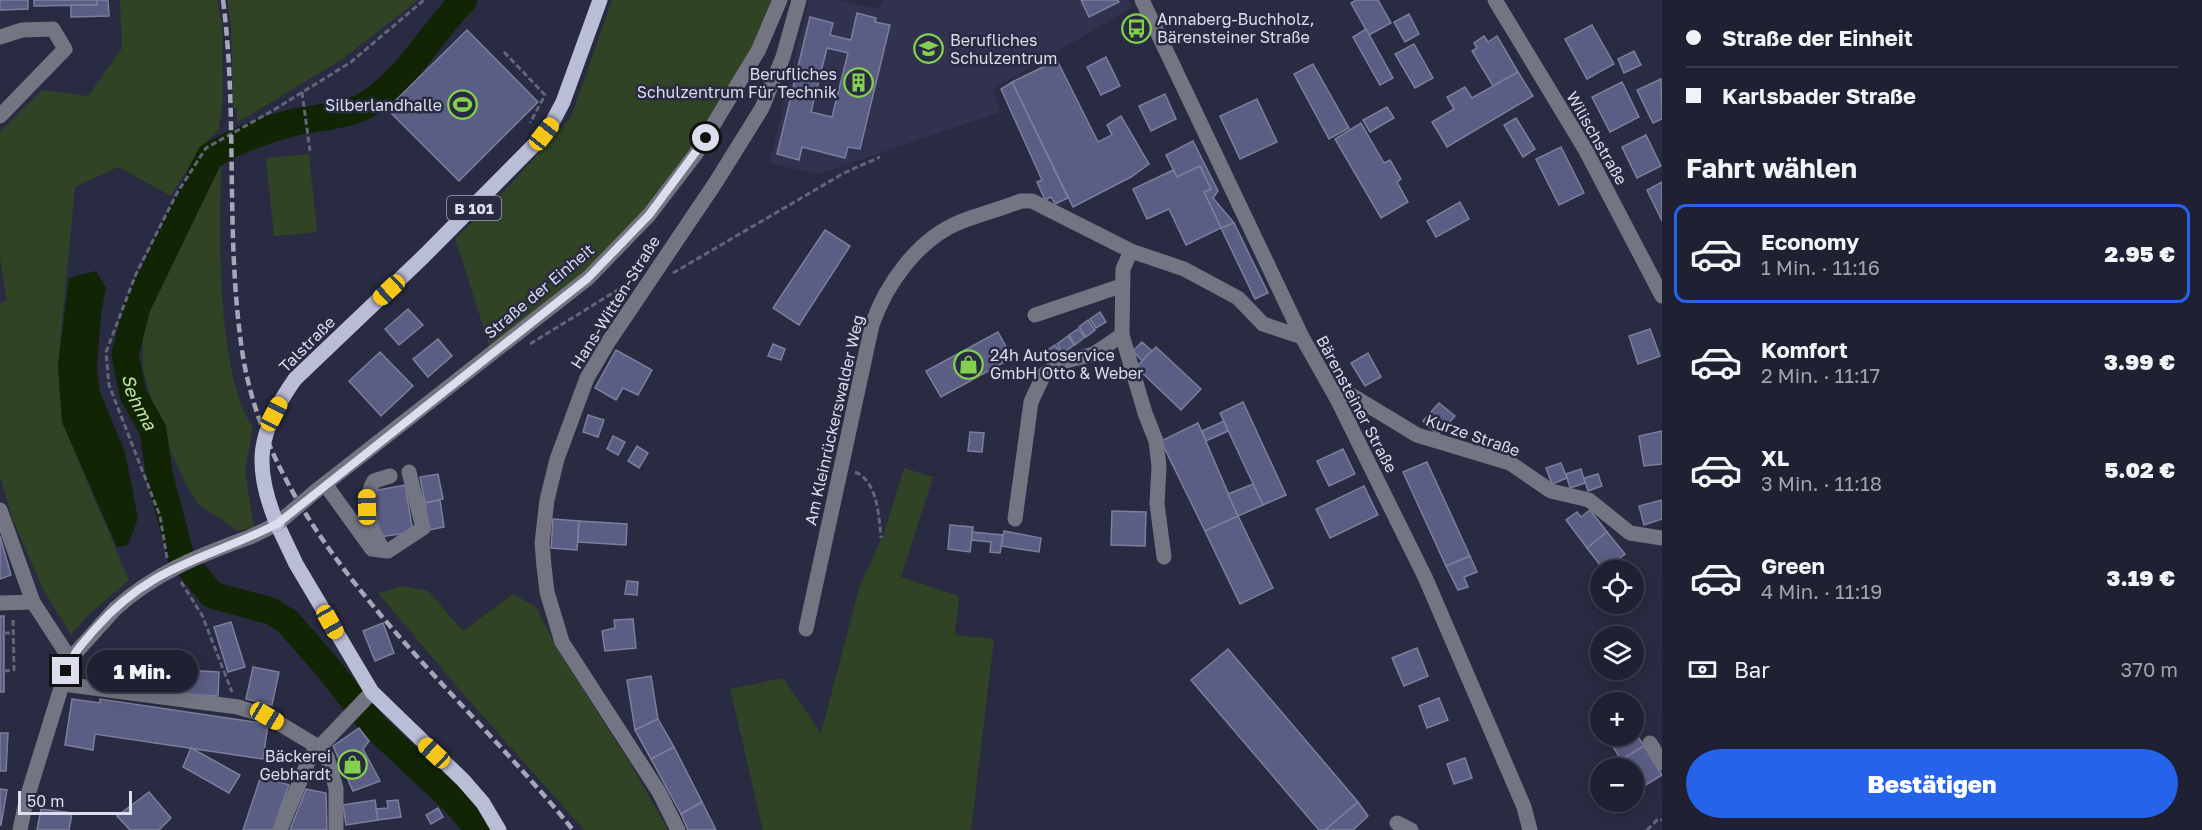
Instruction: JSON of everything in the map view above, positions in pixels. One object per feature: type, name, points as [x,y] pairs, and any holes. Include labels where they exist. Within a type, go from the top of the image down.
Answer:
[{"type":"main road","name":"Talstraße","points":[[499,830],[483,803],[463,780],[369,696],[296,564],[277,524],[262,480],[261,457],[268,427],[282,398],[295,379],[493,189],[541,137],[563,102],[600,0]]},
{"type":"street","name":"Straße der Einheit","points":[[70,659],[115,609],[156,576],[277,524],[588,278],[649,215],[695,155],[758,51],[780,0]]},
{"type":"street","name":"Hans-Witten-Straße","points":[[678,830],[641,764],[562,642],[547,592],[542,543],[547,500],[557,459],[587,378],[762,108],[783,57],[799,0]]},
{"type":"street","name":"Bärensteiner Straße","points":[[1142,0],[1302,337],[1337,399],[1425,577],[1524,807],[1530,830]]},
{"type":"street","name":"Wilischstraße","points":[[1494,0],[1585,149],[1662,296]]},
{"type":"street","points":[[0,37],[22,30],[53,29],[65,49],[0,116]]},
{"type":"street","name":"Am Kleinrückerswalder Weg","points":[[806,629],[872,325],[880,302],[898,275],[927,243],[958,223],[1021,201],[1032,201],[1131,250],[1184,269],[1238,298],[1263,324],[1302,337]]},
{"type":"street","points":[[1131,250],[1123,269],[1121,286],[1122,335],[1145,413],[1156,441],[1159,466],[1157,504],[1164,557]]},
{"type":"street","points":[[1035,315],[1121,286]]},
{"type":"street","points":[[1015,519],[1031,402],[1044,374],[1070,360],[1094,354],[1122,335]]},
{"type":"street","name":"Kurze Straße","points":[[1337,399],[1351,395],[1417,435],[1510,464],[1551,491],[1589,500],[1630,533],[1662,538]]},
{"type":"street","points":[[321,488],[372,549],[388,551],[423,528],[409,472]]},
{"type":"street","points":[[383,550],[367,522],[367,493],[374,480],[390,476]]},
{"type":"street","points":[[0,510],[33,602],[70,659],[26,801],[20,830]]},
{"type":"street","points":[[7,603],[33,602]]},
{"type":"street","points":[[63,684],[238,707],[267,716],[321,748],[327,757],[336,788],[336,830]]},
{"type":"street","points":[[280,830],[310,757],[369,696]]},
{"type":"street","points":[[1650,743],[1662,763]]},
{"type":"path","points":[[167,559],[159,516],[109,385],[106,352],[136,274],[177,193],[206,148],[351,62],[424,0]]},
{"type":"path","points":[[504,52],[544,95],[530,123]]},
{"type":"path","points":[[302,92],[310,152]]},
{"type":"path","points":[[677,272],[844,173],[880,157]]},
{"type":"path","points":[[525,348],[636,279],[652,277]]},
{"type":"path","points":[[842,470],[864,477],[872,491],[879,514],[882,538]]},
{"type":"path","points":[[178,578],[202,615],[238,707]]},
{"type":"path","points":[[4,671],[14,670],[13,633],[7,603]]},
{"type":"path","points":[[4,633],[13,633]]},
{"type":"path","points":[[1647,830],[1658,819],[1662,820]]},
{"type":"shaded area","points":[[120,0],[217,0],[222,25],[223,100],[219,129],[201,147],[171,196],[118,167],[75,187],[58,365],[62,422],[129,580],[87,616],[71,635],[43,589],[13,520],[0,476],[0,303],[7,301],[0,258],[0,132],[42,90],[88,96],[122,48]]},
{"type":"shaded area","points":[[227,0],[418,0],[344,58],[237,123],[237,108],[233,107],[231,24]]},
{"type":"shaded area","points":[[612,0],[780,0],[758,51],[649,215],[492,354],[455,238],[498,198],[571,117]]},
{"type":"shaded area","name":"Berufliches Schulzentrum","points":[[809,0],[839,0],[878,9],[884,0],[1129,0],[1133,7],[993,89],[1000,112],[818,174],[769,163]]},
{"type":"shaded area","points":[[222,154],[220,256],[222,295],[232,371],[241,403],[253,427],[245,470],[254,529],[237,530],[198,504],[185,483],[158,422],[143,369],[142,309],[214,158]]},
{"type":"shaded area","points":[[309,154],[317,232],[274,236],[266,158]]},
{"type":"shaded area","points":[[96,271],[106,288],[101,314],[97,368],[100,392],[125,452],[138,518],[128,545],[117,547],[62,422],[58,365],[69,278]]},
{"type":"shaded area","points":[[904,468],[933,477],[901,577],[959,596],[955,635],[994,639],[971,830],[763,830],[730,689],[783,678],[821,733],[860,585],[884,533]]},
{"type":"shaded area","points":[[402,586],[428,591],[463,631],[513,594],[536,607],[557,648],[636,773],[668,830],[584,830],[459,689],[378,593]]},
{"type":"building","points":[[0,0],[28,0],[28,9],[0,10]]},
{"type":"building","points":[[34,0],[97,0],[97,5],[34,6]]},
{"type":"building","points":[[97,0],[108,0],[109,16],[71,17],[71,5],[97,5]]},
{"type":"building","points":[[1081,0],[1118,0],[1119,2],[1089,17]]},
{"type":"building","points":[[1356,0],[1378,0],[1391,23],[1369,35],[1351,3]]},
{"type":"building","name":"Berufliches Schulzentrum Für Technik","points":[[857,13],[876,18],[875,22],[890,25],[860,149],[848,147],[845,158],[802,147],[799,160],[777,154],[810,17],[833,23],[830,35],[851,40]],"holes":[[[827,48],[848,53],[832,117],[811,112]]]},
{"type":"building","points":[[1409,14],[1419,34],[1405,42],[1394,22]]},
{"type":"building","points":[[1592,25],[1614,64],[1587,79],[1565,39]]},
{"type":"building","points":[[1366,29],[1393,78],[1380,85],[1353,37]]},
{"type":"building","name":"Silberlandhalle","points":[[467,30],[538,102],[459,181],[387,109]]},
{"type":"building","points":[[1484,36],[1488,42],[1497,36],[1518,72],[1493,86],[1472,51],[1477,48],[1474,43]]},
{"type":"building","points":[[1414,44],[1433,78],[1415,88],[1395,54]]},
{"type":"building","points":[[1634,51],[1641,65],[1624,73],[1618,59]]},
{"type":"building","points":[[1106,57],[1120,86],[1101,95],[1087,67]]},
{"type":"building","points":[[1057,60],[1098,142],[1112,135],[1107,125],[1121,116],[1149,164],[1131,177],[1073,207],[1012,82]]},
{"type":"building","points":[[1313,64],[1349,128],[1329,139],[1294,74]]},
{"type":"building","points":[[1518,72],[1533,96],[1447,147],[1432,122],[1454,109],[1447,97],[1465,87],[1472,98]]},
{"type":"building","points":[[1661,79],[1662,119],[1653,123],[1637,90]]},
{"type":"building","points":[[1012,82],[1068,198],[1055,204],[1051,197],[1045,200],[1037,182],[1042,180],[1001,89]]},
{"type":"building","points":[[1622,82],[1639,117],[1610,132],[1592,97]]},
{"type":"building","points":[[1165,94],[1176,119],[1151,131],[1139,106]]},
{"type":"building","points":[[1257,99],[1277,142],[1240,159],[1220,116]]},
{"type":"building","points":[[1387,107],[1394,118],[1370,132],[1363,120]]},
{"type":"building","points":[[1516,118],[1535,149],[1523,157],[1504,125]]},
{"type":"building","points":[[1361,123],[1384,163],[1390,160],[1401,179],[1397,182],[1408,202],[1381,218],[1335,139]]},
{"type":"building","points":[[1646,135],[1661,166],[1637,178],[1622,147]]},
{"type":"building","points":[[1193,141],[1218,191],[1213,198],[1234,223],[1221,228],[1204,192],[1211,189],[1200,166],[1177,177],[1166,155]]},
{"type":"building","points":[[1561,147],[1584,193],[1559,205],[1536,159]]},
{"type":"building","points":[[1200,166],[1211,189],[1204,192],[1221,228],[1186,245],[1169,209],[1147,219],[1133,189],[1173,170],[1177,177]]},
{"type":"building","points":[[1662,182],[1662,221],[1647,190]]},
{"type":"building","points":[[1460,202],[1469,219],[1436,237],[1427,221]]},
{"type":"building","points":[[1234,223],[1268,293],[1255,299],[1221,228]]},
{"type":"building","points":[[825,230],[850,246],[799,325],[773,308]]},
{"type":"building","points":[[408,309],[423,325],[399,345],[385,329]]},
{"type":"building","points":[[1100,312],[1106,322],[1096,328],[1090,319]]},
{"type":"building","points":[[1088,320],[1095,330],[1086,337],[1079,327]]},
{"type":"building","points":[[1078,329],[1085,337],[1075,345],[1069,335]]},
{"type":"building","points":[[1650,329],[1660,356],[1638,364],[1629,336]]},
{"type":"building","name":"24h Autoservice GmbH Otto & Weber","points":[[998,332],[1012,358],[941,397],[926,371]]},
{"type":"building","points":[[1068,336],[1074,345],[1063,353],[1057,344]]},
{"type":"building","points":[[438,339],[452,356],[428,377],[413,359]]},
{"type":"building","points":[[1142,342],[1152,351],[1142,361],[1133,351]]},
{"type":"building","points":[[773,344],[785,349],[781,360],[768,356]]},
{"type":"building","points":[[1055,345],[1062,354],[1050,362],[1043,353]]},
{"type":"building","points":[[1156,347],[1201,389],[1181,410],[1136,367]]},
{"type":"building","points":[[616,350],[652,370],[638,395],[623,388],[616,400],[595,388]]},
{"type":"building","points":[[380,352],[413,386],[381,416],[349,381]]},
{"type":"building","points":[[1368,353],[1381,377],[1365,386],[1351,363]]},
{"type":"building","points":[[1243,402],[1286,495],[1263,505],[1220,413]]},
{"type":"building","points":[[1439,403],[1455,416],[1438,435],[1423,421]]},
{"type":"building","points":[[588,415],[604,420],[598,437],[583,432]]},
{"type":"building","points":[[1224,421],[1228,431],[1206,441],[1202,431]]},
{"type":"building","points":[[1198,423],[1238,516],[1205,531],[1161,441]]},
{"type":"building","points":[[1662,431],[1662,464],[1644,466],[1639,436]]},
{"type":"building","points":[[970,432],[984,433],[982,452],[968,451]]},
{"type":"building","points":[[613,436],[625,442],[618,455],[607,449]]},
{"type":"building","points":[[637,446],[648,453],[639,468],[628,461]]},
{"type":"building","points":[[1343,449],[1355,474],[1329,486],[1317,461]]},
{"type":"building","points":[[1427,462],[1470,556],[1446,566],[1403,472]]},
{"type":"building","points":[[1561,463],[1567,478],[1552,484],[1546,468]]},
{"type":"building","points":[[1581,469],[1585,483],[1570,488],[1566,474]]},
{"type":"building","points":[[438,474],[443,499],[425,503],[420,477]]},
{"type":"building","points":[[1598,474],[1602,486],[1588,491],[1584,478]]},
{"type":"building","points":[[1253,484],[1263,505],[1238,516],[1228,494]]},
{"type":"building","points":[[405,485],[413,532],[380,537],[372,491]]},
{"type":"building","points":[[1364,486],[1378,515],[1330,538],[1316,509]]},
{"type":"building","points":[[440,500],[444,527],[429,530],[425,503]]},
{"type":"building","points":[[1662,500],[1662,519],[1644,525],[1639,506]]},
{"type":"building","points":[[1590,510],[1607,532],[1587,548],[1566,520],[1577,512],[1581,517]]},
{"type":"building","points":[[1112,511],[1146,512],[1145,546],[1111,545]]},
{"type":"building","points":[[1238,516],[1273,588],[1240,604],[1205,531]]},
{"type":"building","points":[[553,519],[579,521],[577,550],[551,548]]},
{"type":"building","points":[[579,521],[627,524],[626,545],[578,542]]},
{"type":"building","points":[[950,525],[973,527],[970,552],[948,549]]},
{"type":"building","points":[[1004,531],[1041,538],[1039,552],[1001,546]]},
{"type":"building","points":[[972,532],[1003,535],[1000,553],[990,552],[991,542],[972,540]]},
{"type":"building","points":[[1607,532],[1625,554],[1617,560],[1596,560],[1587,548]]},
{"type":"building","points":[[0,536],[11,575],[0,579]]},
{"type":"building","points":[[1470,556],[1477,572],[1464,577],[1468,587],[1458,590],[1446,566]]},
{"type":"building","points":[[627,581],[638,582],[637,595],[625,594]]},
{"type":"building","points":[[0,616],[4,616],[4,692],[0,692]]},
{"type":"building","points":[[633,619],[636,648],[605,651],[602,631],[615,628],[614,620]]},
{"type":"building","points":[[231,622],[245,667],[228,672],[214,627]]},
{"type":"building","points":[[383,623],[394,653],[375,661],[363,631]]},
{"type":"building","points":[[1417,648],[1428,676],[1404,686],[1392,658]]},
{"type":"building","points":[[1228,649],[1358,802],[1325,830],[1319,830],[1191,680]]},
{"type":"building","points":[[253,667],[279,672],[272,705],[246,699]]},
{"type":"building","points":[[183,670],[219,672],[218,696],[182,694]]},
{"type":"building","points":[[651,676],[658,719],[635,730],[627,680]]},
{"type":"building","points":[[1439,698],[1448,720],[1427,728],[1419,706]]},
{"type":"building","points":[[72,699],[100,703],[100,699],[268,724],[263,759],[95,734],[93,750],[65,745]]},
{"type":"building","points":[[658,719],[674,747],[651,759],[635,730]]},
{"type":"building","points":[[359,728],[369,741],[363,749],[380,781],[353,791],[333,746]]},
{"type":"building","points":[[0,733],[8,733],[6,771],[0,771]]},
{"type":"building","points":[[1613,746],[1644,746],[1624,758],[1620,758]]},
{"type":"building","points":[[1644,746],[1662,775],[1644,786],[1644,758],[1624,758]]},
{"type":"building","points":[[674,747],[702,802],[681,814],[651,759]]},
{"type":"building","points":[[191,748],[240,775],[229,793],[183,767]]},
{"type":"building","points":[[1465,758],[1472,778],[1454,784],[1447,764]]},
{"type":"building","points":[[261,776],[289,785],[273,830],[243,830]]},
{"type":"building","points":[[0,789],[7,790],[1,825],[0,825]]},
{"type":"building","points":[[306,789],[326,793],[327,830],[290,830]]},
{"type":"building","points":[[149,792],[171,818],[159,830],[130,830],[117,816]]},
{"type":"building","points":[[375,800],[378,820],[346,825],[343,805]]},
{"type":"building","points":[[398,800],[401,817],[378,820],[376,809],[388,808],[387,801]]},
{"type":"building","points":[[702,802],[716,830],[688,830],[681,814]]},
{"type":"building","points":[[1358,802],[1368,816],[1353,830],[1325,830]]},
{"type":"building","points":[[438,808],[443,817],[431,824],[426,815]]},
{"type":"building","points":[[41,809],[72,813],[69,830],[37,830]]},
{"type":"waterway","name":"Sehma","points":[[464,0],[409,67],[371,102],[343,114],[270,129],[210,156],[137,307],[125,355],[133,394],[153,430],[159,473],[181,557],[212,595],[271,611],[288,622],[375,727],[456,803],[479,830]]},
{"type":"railway","points":[[223,0],[230,87],[232,219],[237,306],[242,350],[260,420],[289,486],[328,548],[374,608],[573,830]]},
{"type":"place","name":"Annaberg-Buchholz, Bärensteiner Straße","points":[[1136,28]]},
{"type":"place","name":"Berufliches Schulzentrum","points":[[929,49]]},
{"type":"place","name":"Berufliches Schulzentrum Für Technik","points":[[858,83]]},
{"type":"place","name":"Silberlandhalle","points":[[463,105]]},
{"type":"place","name":"24h Autoservice GmbH Otto & Weber","points":[[969,364]]},
{"type":"place","name":"Bäckerei Gebhardt","points":[[352,765]]},
{"type":"route","points":[[66,671],[70,659],[85,640],[134,591],[180,564],[277,524],[588,278],[649,215],[706,138]]}]
